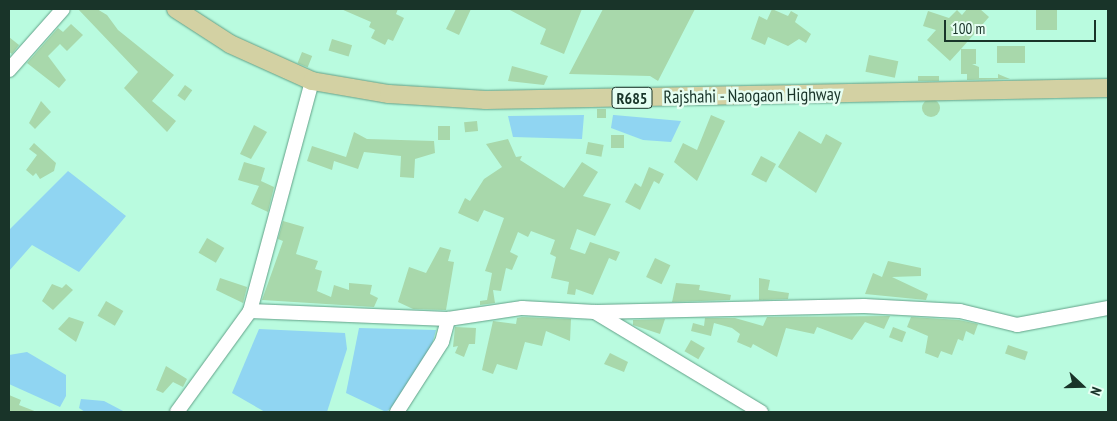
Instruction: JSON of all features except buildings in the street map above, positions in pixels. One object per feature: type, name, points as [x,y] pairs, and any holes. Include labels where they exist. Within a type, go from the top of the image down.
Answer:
[{"type":"main road","name":"Rajshahi - Naogaon Highway","points":[[176,9],[230,44],[312,81],[389,94],[486,100],[1108,88]]},
{"type":"street","points":[[9,70],[63,9]]},
{"type":"street","points":[[177,412],[250,312],[312,81]]},
{"type":"street","points":[[250,312],[448,319],[522,308],[595,312],[899,307],[960,311],[1017,325],[1108,308]]},
{"type":"street","points":[[595,312],[761,412]]},
{"type":"street","points":[[397,412],[429,366],[448,319]]},
{"type":"water","points":[[584,115],[582,139],[513,137],[508,116]]},
{"type":"water","points":[[613,115],[681,121],[671,142],[643,140],[611,128]]},
{"type":"water","points":[[68,171],[126,216],[79,272],[32,245],[9,271],[9,230]]},
{"type":"water","points":[[359,328],[436,330],[430,352],[400,401],[386,412],[346,393]]},
{"type":"water","points":[[259,329],[345,333],[347,349],[327,412],[265,412],[232,393]]},
{"type":"water","points":[[27,352],[66,375],[66,396],[60,407],[9,384],[9,355]]},
{"type":"water","points":[[81,399],[104,401],[125,412],[85,412],[79,408]]}]
